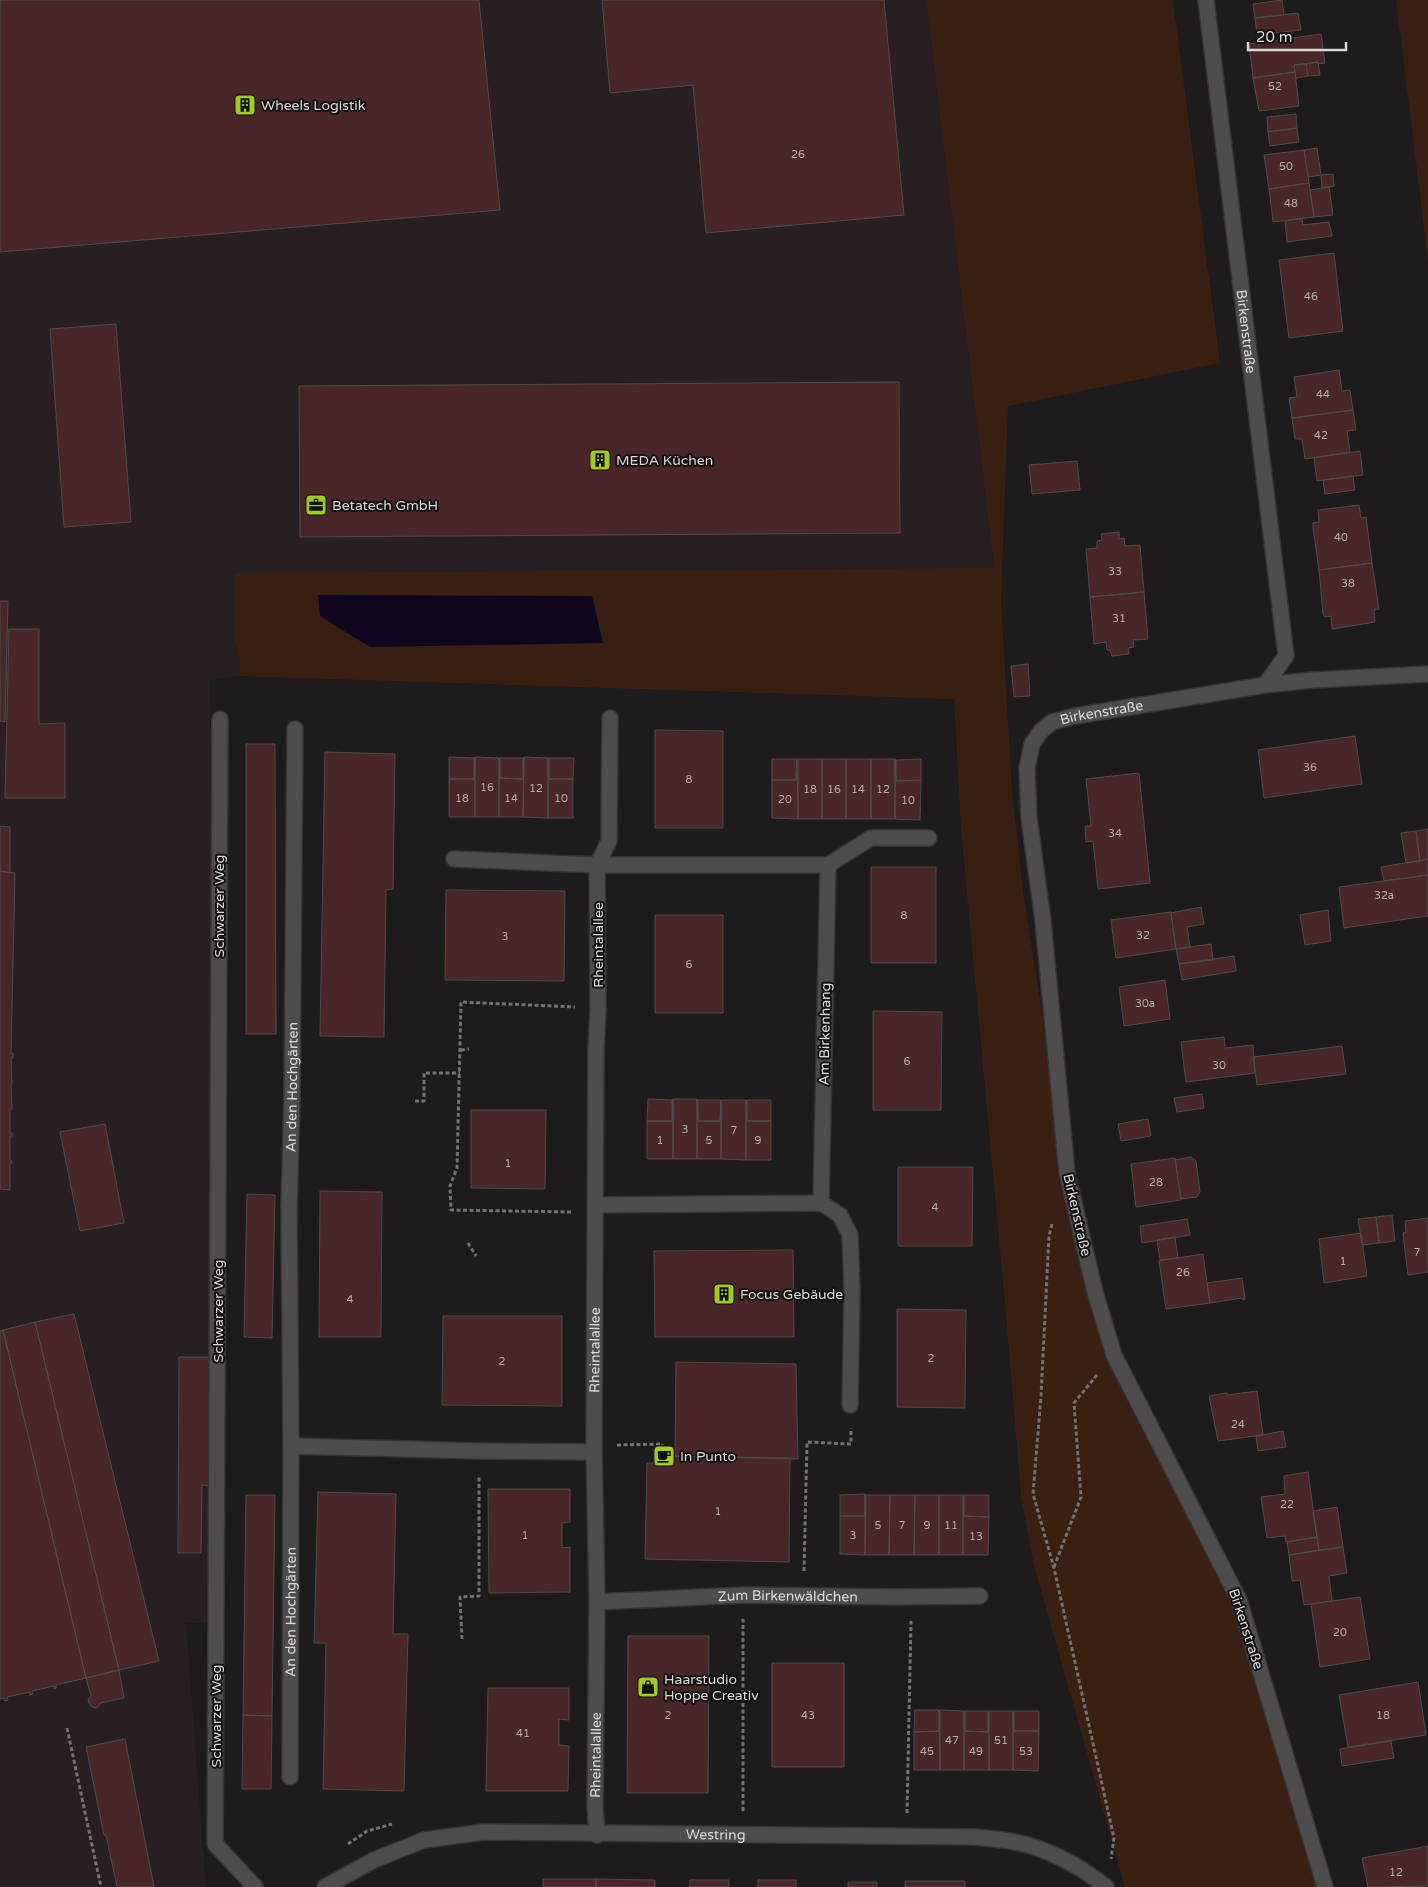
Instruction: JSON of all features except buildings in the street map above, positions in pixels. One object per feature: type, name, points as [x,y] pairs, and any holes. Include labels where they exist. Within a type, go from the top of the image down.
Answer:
[{"type":"street","name":"Birkenstraße","points":[[1206,0],[1286,656],[1265,686]]},
{"type":"street","name":"Birkenstraße","points":[[1325,1887],[1239,1600],[1114,1355],[1095,1292],[1067,1173],[1043,921],[1029,818],[1028,768],[1032,744],[1041,731],[1052,722],[1075,716],[1314,680],[1428,674]]},
{"type":"street","name":"Rheintalallee","points":[[597,1835],[595,1797],[597,1602],[594,1449],[598,1008],[597,865],[609,841],[610,718]]},
{"type":"street","name":"Schwarzer Weg","points":[[220,719],[215,1844],[254,1887]]},
{"type":"street","name":"An den Hochgärten","points":[[290,1776],[291,1446],[289,1208],[295,729]]},
{"type":"street","points":[[454,859],[597,865],[828,865],[871,838],[928,838]]},
{"type":"street","name":"Am Birkenhang","points":[[821,1203],[828,865]]},
{"type":"street","points":[[596,1205],[821,1203],[840,1215],[850,1235],[852,1291],[850,1405]]},
{"type":"street","points":[[291,1446],[479,1451],[594,1449]]},
{"type":"street","name":"Zum Birkenwäldchen","points":[[597,1602],[743,1595],[980,1596]]},
{"type":"street","name":"Westring","points":[[325,1887],[374,1860],[424,1840],[484,1832],[597,1835],[744,1834],[974,1837],[1010,1841],[1070,1862],[1106,1887]]},
{"type":"path","points":[[596,1205],[568,1213],[451,1210],[450,1186],[457,1168],[461,1002],[598,1008]]},
{"type":"path","points":[[461,1050],[469,1049]]},
{"type":"path","points":[[415,1101],[424,1101],[424,1073],[460,1074]]},
{"type":"path","points":[[1054,1218],[1049,1236],[1041,1396],[1033,1494],[1054,1568],[1114,1838],[1110,1866]]},
{"type":"path","points":[[468,1243],[476,1256]]},
{"type":"path","points":[[1054,1568],[1080,1497],[1074,1403],[1114,1355]]},
{"type":"path","points":[[803,1596],[807,1442],[851,1444],[850,1405]]},
{"type":"path","points":[[594,1449],[662,1444],[663,1452]]},
{"type":"path","points":[[462,1639],[460,1597],[479,1596],[479,1451]]},
{"type":"path","points":[[743,1595],[744,1834]]},
{"type":"path","points":[[896,1597],[897,1613],[911,1616],[907,1816]]},
{"type":"path","points":[[67,1728],[101,1887]]},
{"type":"shaded area","points":[[0,0],[926,0],[994,568],[954,699],[240,676],[210,681],[213,1496],[208,1623],[186,1623],[206,1887],[0,1887]]},
{"type":"shaded area","points":[[926,0],[1173,0],[1220,363],[1008,406],[1001,602],[1012,790],[1023,891],[1067,1173],[1114,1355],[1232,1585],[1325,1887],[1125,1887],[1034,1566],[1021,1497],[961,829],[954,699],[240,676],[240,657],[234,638],[234,573],[994,568]]},
{"type":"shaded area","points":[[1396,0],[1428,0],[1428,260]]},
{"type":"shaded area","points":[[318,595],[592,596],[603,643],[370,647],[320,616]]},
{"type":"place","name":"Wheels Logistik","points":[[245,105]]},
{"type":"place","name":"MEDA Küchen","points":[[600,460]]},
{"type":"place","name":"Betatech GmbH","points":[[316,505]]},
{"type":"place","name":"Focus Gebäude","points":[[724,1294]]},
{"type":"place","name":"In Punto","points":[[664,1456]]},
{"type":"place","name":"Haarstudio Hoppe Creativ","points":[[648,1687]]}]
